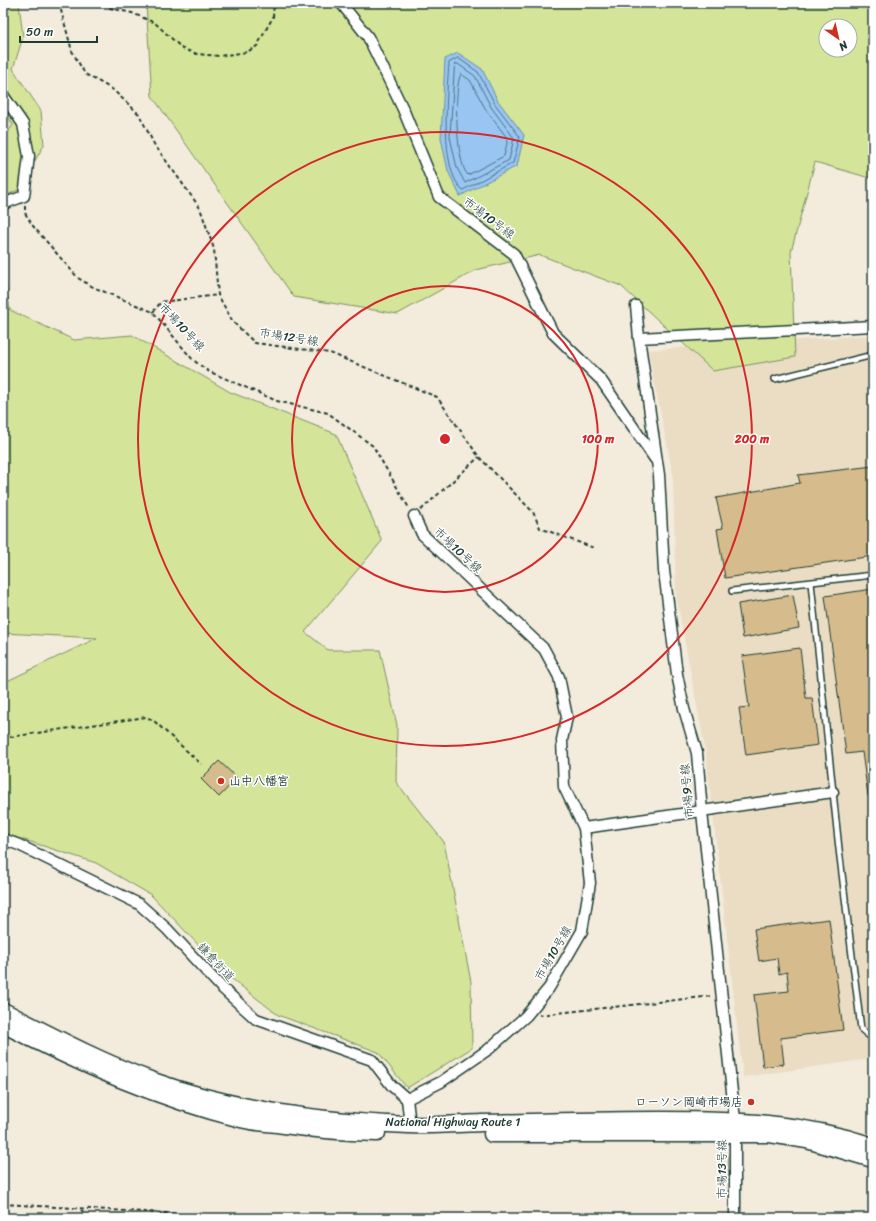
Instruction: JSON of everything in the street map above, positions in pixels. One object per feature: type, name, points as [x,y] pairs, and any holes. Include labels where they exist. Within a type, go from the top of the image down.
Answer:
[{"type":"highway","name":"National Highway Route 1","points":[[3,1011],[107,1063],[154,1081],[198,1095],[268,1111],[410,1125],[618,1120],[735,1127],[807,1140],[873,1159]]},
{"type":"highway","name":"National Highway Route 1","points":[[3,1024],[75,1061],[123,1082],[167,1098],[243,1120],[323,1131],[392,1133],[735,1127],[778,1124],[820,1132],[873,1146]]},
{"type":"street","name":"市場10号線","points":[[341,3],[368,37],[403,109],[439,197],[514,254],[553,333],[601,380],[656,461]]},
{"type":"street","points":[[3,95],[23,124],[29,156],[24,196],[3,204]]},
{"type":"street","name":"市場9号線","points":[[636,306],[639,338],[659,475],[663,527],[664,571],[677,674],[697,754],[735,1127]]},
{"type":"street","points":[[639,338],[873,326]]},
{"type":"street","name":"市場10号線","points":[[407,1099],[441,1082],[489,1049],[526,1016],[548,988],[582,931],[590,882],[584,828],[564,786],[562,740],[567,717],[559,677],[544,650],[422,534],[414,516]]},
{"type":"street","points":[[584,828],[833,792]]},
{"type":"street","name":"鎌倉街道","points":[[3,839],[19,844],[139,904],[167,929],[220,987],[256,1019],[372,1060],[392,1086],[407,1099]]},
{"type":"street","points":[[407,1099],[410,1125]]},
{"type":"street","name":"市場13号線","points":[[735,1127],[735,1218]]},
{"type":"lane","points":[[775,379],[873,355]]},
{"type":"lane","points":[[732,591],[873,575]]},
{"type":"lane","points":[[811,583],[833,792],[861,1029],[873,1039]]},
{"type":"path","name":"市場12号線","points":[[59,3],[72,51],[85,74],[112,89],[139,114],[154,144],[200,208],[214,249],[218,296],[232,322],[255,343],[330,353],[437,397],[478,457],[533,512],[540,528],[594,548]]},
{"type":"path","points":[[104,3],[110,8],[132,13],[155,23],[183,49],[197,54],[218,56],[247,52],[257,46],[273,17],[274,3]]},
{"type":"path","name":"市場10号線","points":[[24,196],[26,213],[33,226],[78,278],[93,287],[153,312],[193,360],[208,371],[277,401],[328,413],[373,446],[414,516]]},
{"type":"path","points":[[153,312],[161,302],[218,296]]},
{"type":"path","points":[[414,516],[478,457]]},
{"type":"path","points":[[3,738],[146,717],[153,720],[201,764]]},
{"type":"path","points":[[526,1016],[721,995]]},
{"type":"path","points":[[3,1204],[236,1217],[335,1218]]},
{"type":"path","points":[[80,1209],[90,1218]]},
{"type":"shaded area","points":[[3,109],[13,125],[3,140]]},
{"type":"shaded area","points":[[873,335],[873,1101],[870,1059],[743,1077],[706,754],[676,595],[673,475],[648,350]]},
{"type":"green space","points":[[3,3],[19,3],[23,37],[13,69],[41,111],[44,145],[18,190],[3,197],[3,140],[13,125],[3,109]]},
{"type":"green space","points":[[146,3],[873,3],[873,179],[815,162],[791,252],[795,357],[713,371],[621,286],[540,255],[476,270],[398,314],[294,297],[152,96]]},
{"type":"green space","points":[[3,267],[10,310],[74,340],[132,335],[230,392],[336,434],[382,541],[305,632],[328,650],[380,650],[397,725],[396,782],[444,842],[471,982],[472,1048],[407,1088],[378,1052],[278,1015],[227,975],[151,895],[96,863],[3,833],[3,683],[97,638],[3,633]]},
{"type":"water","points":[[458,53],[482,69],[498,101],[524,135],[517,166],[460,196],[448,171],[441,138],[445,59]]},
{"type":"building","points":[[873,466],[873,556],[725,578],[717,529],[723,528],[716,498],[800,483],[798,475]]},
{"type":"building","points":[[873,589],[873,795],[868,796],[862,752],[846,754],[825,596]]},
{"type":"building","points":[[793,595],[799,628],[743,638],[738,604]]},
{"type":"building","points":[[800,648],[806,698],[812,698],[818,745],[746,755],[739,708],[749,707],[742,656]]},
{"type":"building","points":[[219,761],[237,778],[219,797],[201,779]]},
{"type":"building","points":[[829,919],[843,1030],[781,1038],[784,1064],[763,1067],[754,995],[789,991],[787,972],[779,974],[777,958],[759,961],[754,929]]},
{"type":"place","name":"山中八幡宮","points":[[221,781]]},
{"type":"place","name":"ローソン岡崎市場店","points":[[751,1102]]}]
